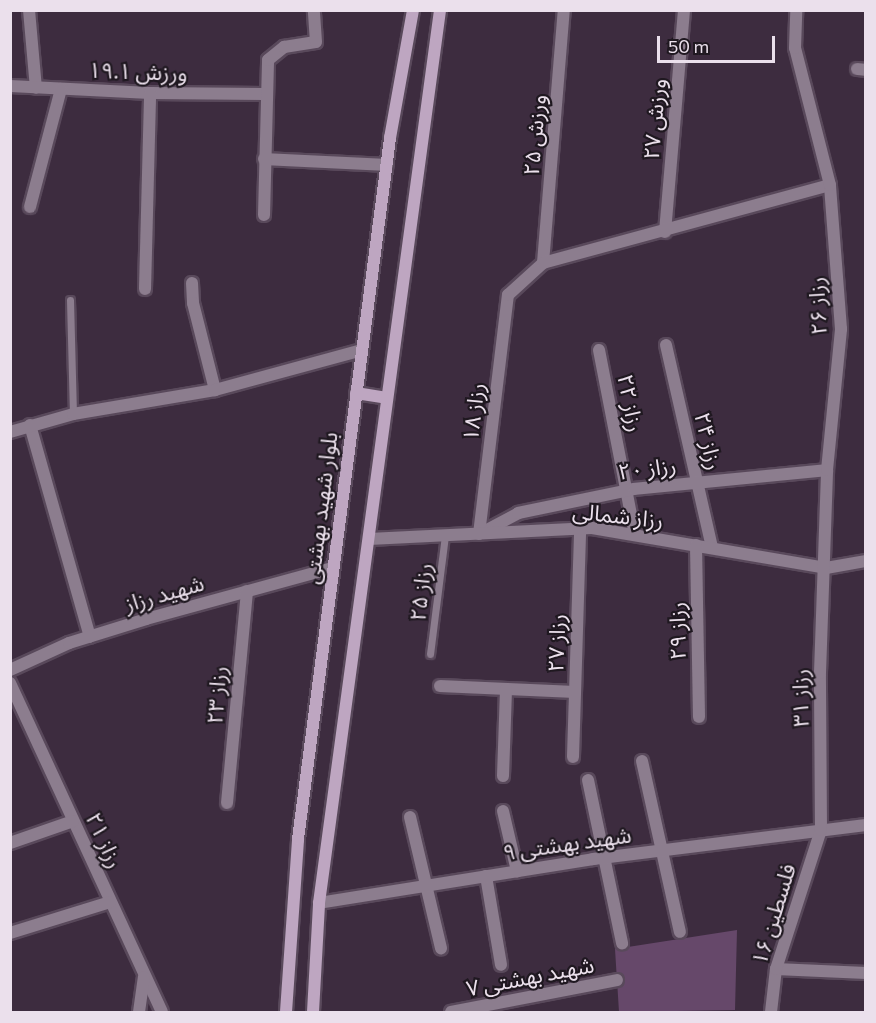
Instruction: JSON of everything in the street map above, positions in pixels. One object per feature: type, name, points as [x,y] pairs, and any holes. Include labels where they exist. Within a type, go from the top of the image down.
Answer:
[{"type":"main road","name":"بلوار شهید بهشتی","points":[[286,1012],[291,906],[333,568],[387,165],[413,10]]},
{"type":"main road","points":[[313,1012],[319,903],[440,10]]},
{"type":"main road","points":[[356,393],[387,398]]},
{"type":"street","points":[[29,10],[36,88]]},
{"type":"street","points":[[264,215],[264,94],[268,60],[274,51],[315,42],[314,10]]},
{"type":"street","name":"ورزش ۲۵","points":[[543,263],[564,10]]},
{"type":"street","name":"ورزش ۲۷","points":[[665,232],[684,10]]},
{"type":"street","name":"رزاز ۲۶","points":[[796,10],[795,48],[830,185],[841,328],[827,470],[826,568]]},
{"type":"street","name":"ورزش ۱۹.۱","points":[[10,86],[150,93],[264,94]]},
{"type":"street","points":[[30,207],[61,89]]},
{"type":"street","points":[[145,289],[150,93]]},
{"type":"street","points":[[264,159],[387,165]]},
{"type":"street","points":[[543,263],[665,232],[830,185]]},
{"type":"street","name":"رزاز ۱۸","points":[[479,534],[508,295],[543,263]]},
{"type":"street","points":[[192,283],[193,303],[215,390]]},
{"type":"street","name":"رزاز ۲۴","points":[[666,345],[712,547]]},
{"type":"street","points":[[10,432],[30,424],[73,414],[215,390],[362,350]]},
{"type":"street","name":"رزاز ۲۲","points":[[599,350],[635,535]]},
{"type":"street","points":[[30,424],[90,637]]},
{"type":"street","name":"رزاز ۲۰","points":[[479,534],[518,513],[626,491],[827,470]]},
{"type":"street","name":"رزاز شمالی","points":[[369,539],[580,529],[712,547],[826,568]]},
{"type":"street","name":"رزاز ۲۷","points":[[573,757],[580,529]]},
{"type":"street","name":"رزاز ۲۹","points":[[696,545],[699,717]]},
{"type":"street","points":[[826,568],[866,561]]},
{"type":"street","name":"شهید رزاز","points":[[10,670],[90,637],[333,568]]},
{"type":"street","name":"رزاز ۳۱","points":[[821,830],[820,673],[826,568]]},
{"type":"street","name":"رزاز ۲۳","points":[[227,803],[247,591]]},
{"type":"street","name":"رزاز ۲۱","points":[[10,683],[162,1012]]},
{"type":"street","points":[[440,686],[575,692]]},
{"type":"street","points":[[503,776],[506,689]]},
{"type":"street","points":[[642,762],[680,932]]},
{"type":"street","points":[[588,780],[622,943]]},
{"type":"street","points":[[503,812],[517,871]]},
{"type":"street","points":[[410,817],[441,948]]},
{"type":"street","points":[[10,843],[73,821]]},
{"type":"street","name":"شهید بهشتی ۹","points":[[319,903],[605,858],[866,825]]},
{"type":"street","name":"فلسطین ۱۶","points":[[771,1012],[776,969],[821,830]]},
{"type":"street","points":[[486,876],[501,965]]},
{"type":"street","points":[[10,933],[110,902]]},
{"type":"street","points":[[776,969],[866,974]]},
{"type":"street","points":[[139,1012],[144,977]]},
{"type":"street","name":"شهید بهشتی ۷","points":[[451,1012],[617,980]]},
{"type":"lane","points":[[70,300],[73,414]]},
{"type":"lane","name":"رزاز ۲۵","points":[[430,654],[445,535]]},
{"type":"shaded area","points":[[737,930],[735,1010],[619,1012],[615,949]]}]
